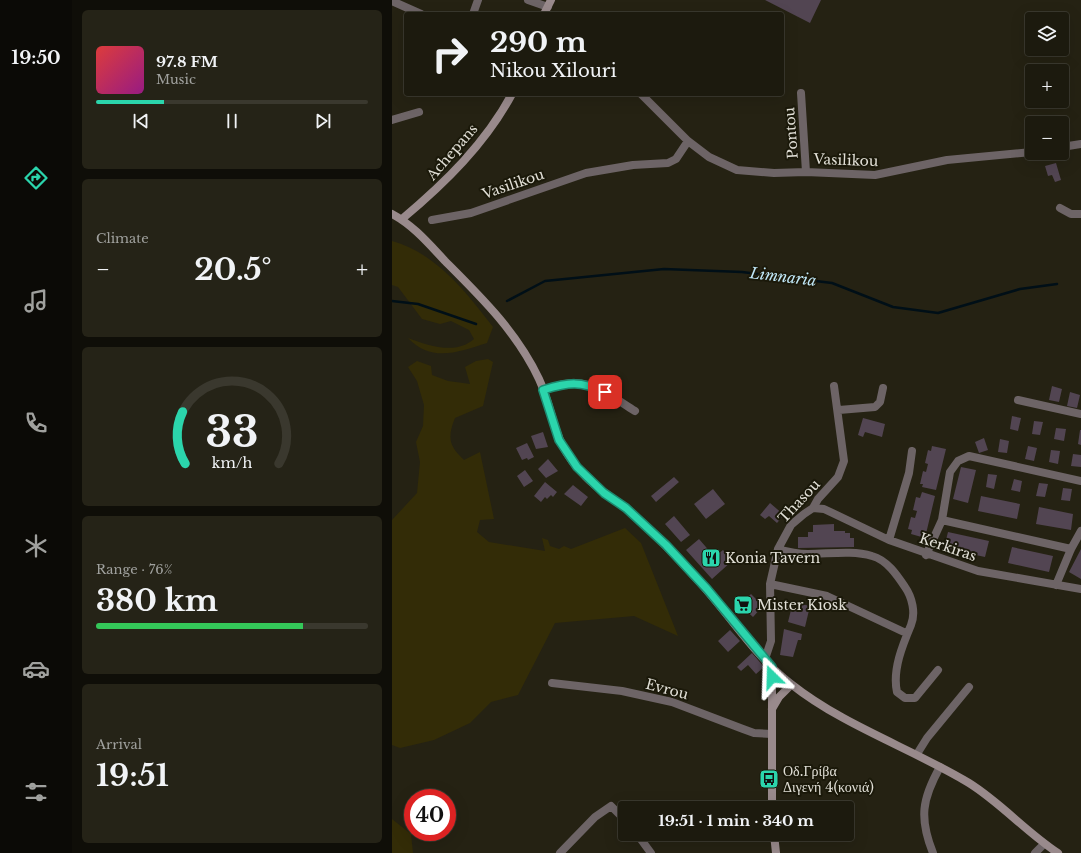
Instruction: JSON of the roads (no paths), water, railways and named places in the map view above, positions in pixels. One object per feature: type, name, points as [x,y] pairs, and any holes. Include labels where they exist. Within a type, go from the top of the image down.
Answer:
[{"type":"main road","name":"Achepans","points":[[402,219],[439,188],[462,164],[496,120],[511,96]]},
{"type":"main road","points":[[392,214],[402,219],[423,238],[497,314],[525,353],[543,390],[559,440],[577,467],[604,493],[626,508],[666,545],[707,589],[772,667],[791,685],[840,716],[917,754],[983,792],[1044,844],[1058,853]]},
{"type":"main road","points":[[772,667],[772,801]]},
{"type":"main road","points":[[772,710],[779,697],[791,685]]},
{"type":"main road","points":[[775,841],[776,853]]},
{"type":"street","points":[[474,12],[478,0]]},
{"type":"street","points":[[528,0],[547,7]]},
{"type":"street","points":[[392,1],[417,12]]},
{"type":"street","name":"Pontou","points":[[801,93],[806,172]]},
{"type":"street","name":"Vasilikou","points":[[643,96],[688,141],[709,157],[737,170],[774,173],[806,172],[875,176],[947,160],[1025,153]]},
{"type":"street","points":[[392,120],[419,112]]},
{"type":"street","name":"Vasilikou","points":[[432,220],[471,213],[586,173],[633,165],[668,163],[676,159],[688,141]]},
{"type":"street","points":[[1069,146],[1081,144]]},
{"type":"street","points":[[1060,208],[1071,214],[1081,214]]},
{"type":"street","points":[[543,390],[564,384],[583,384],[605,392],[635,411]]},
{"type":"street","name":"Thasou","points":[[765,659],[771,641],[770,584],[778,549],[791,525],[814,508],[818,499],[838,478],[844,461],[839,410],[834,386]]},
{"type":"street","points":[[839,410],[875,407],[880,402],[883,388]]},
{"type":"street","points":[[1018,400],[1081,414]]},
{"type":"street","points":[[889,540],[909,473],[912,451]]},
{"type":"street","points":[[926,555],[942,520],[950,472],[958,461],[969,456],[1081,481]]},
{"type":"street","name":"Kerkiras","points":[[814,508],[824,509],[889,540],[926,555],[978,571],[1081,589]]},
{"type":"street","points":[[942,520],[1071,549]]},
{"type":"street","points":[[1056,585],[1071,549],[1081,531]]},
{"type":"street","points":[[778,549],[808,554],[856,554],[872,556],[891,568],[909,594],[913,614],[911,625],[906,633],[900,651],[896,680],[897,692],[900,696],[910,700],[915,698],[938,670]]},
{"type":"street","points":[[770,584],[828,596],[906,633]]},
{"type":"street","name":"Evrou","points":[[552,682],[622,691],[672,702],[754,733],[772,734]]},
{"type":"street","points":[[917,754],[927,738],[969,687]]},
{"type":"street","points":[[933,853],[924,825],[923,814],[926,795],[940,767]]},
{"type":"street","points":[[560,853],[595,817],[611,806],[618,813]]},
{"type":"street","points":[[642,841],[651,853]]},
{"type":"street","points":[[1035,853],[1044,844]]},
{"type":"waterway","name":"Limnaria","points":[[507,301],[545,281],[664,269],[742,272],[832,283],[893,307],[938,313],[1020,289],[1057,284]]},
{"type":"waterway","name":"Limnaria","points":[[392,301],[418,304],[476,324]]},
{"type":"place","name":"Konia Tavern","points":[[711,558]]},
{"type":"place","name":"Mister Kiosk","points":[[743,605]]},
{"type":"place","name":"Οδ.Γρίβα Διγενή 4(κονιά)","points":[[769,779]]}]
